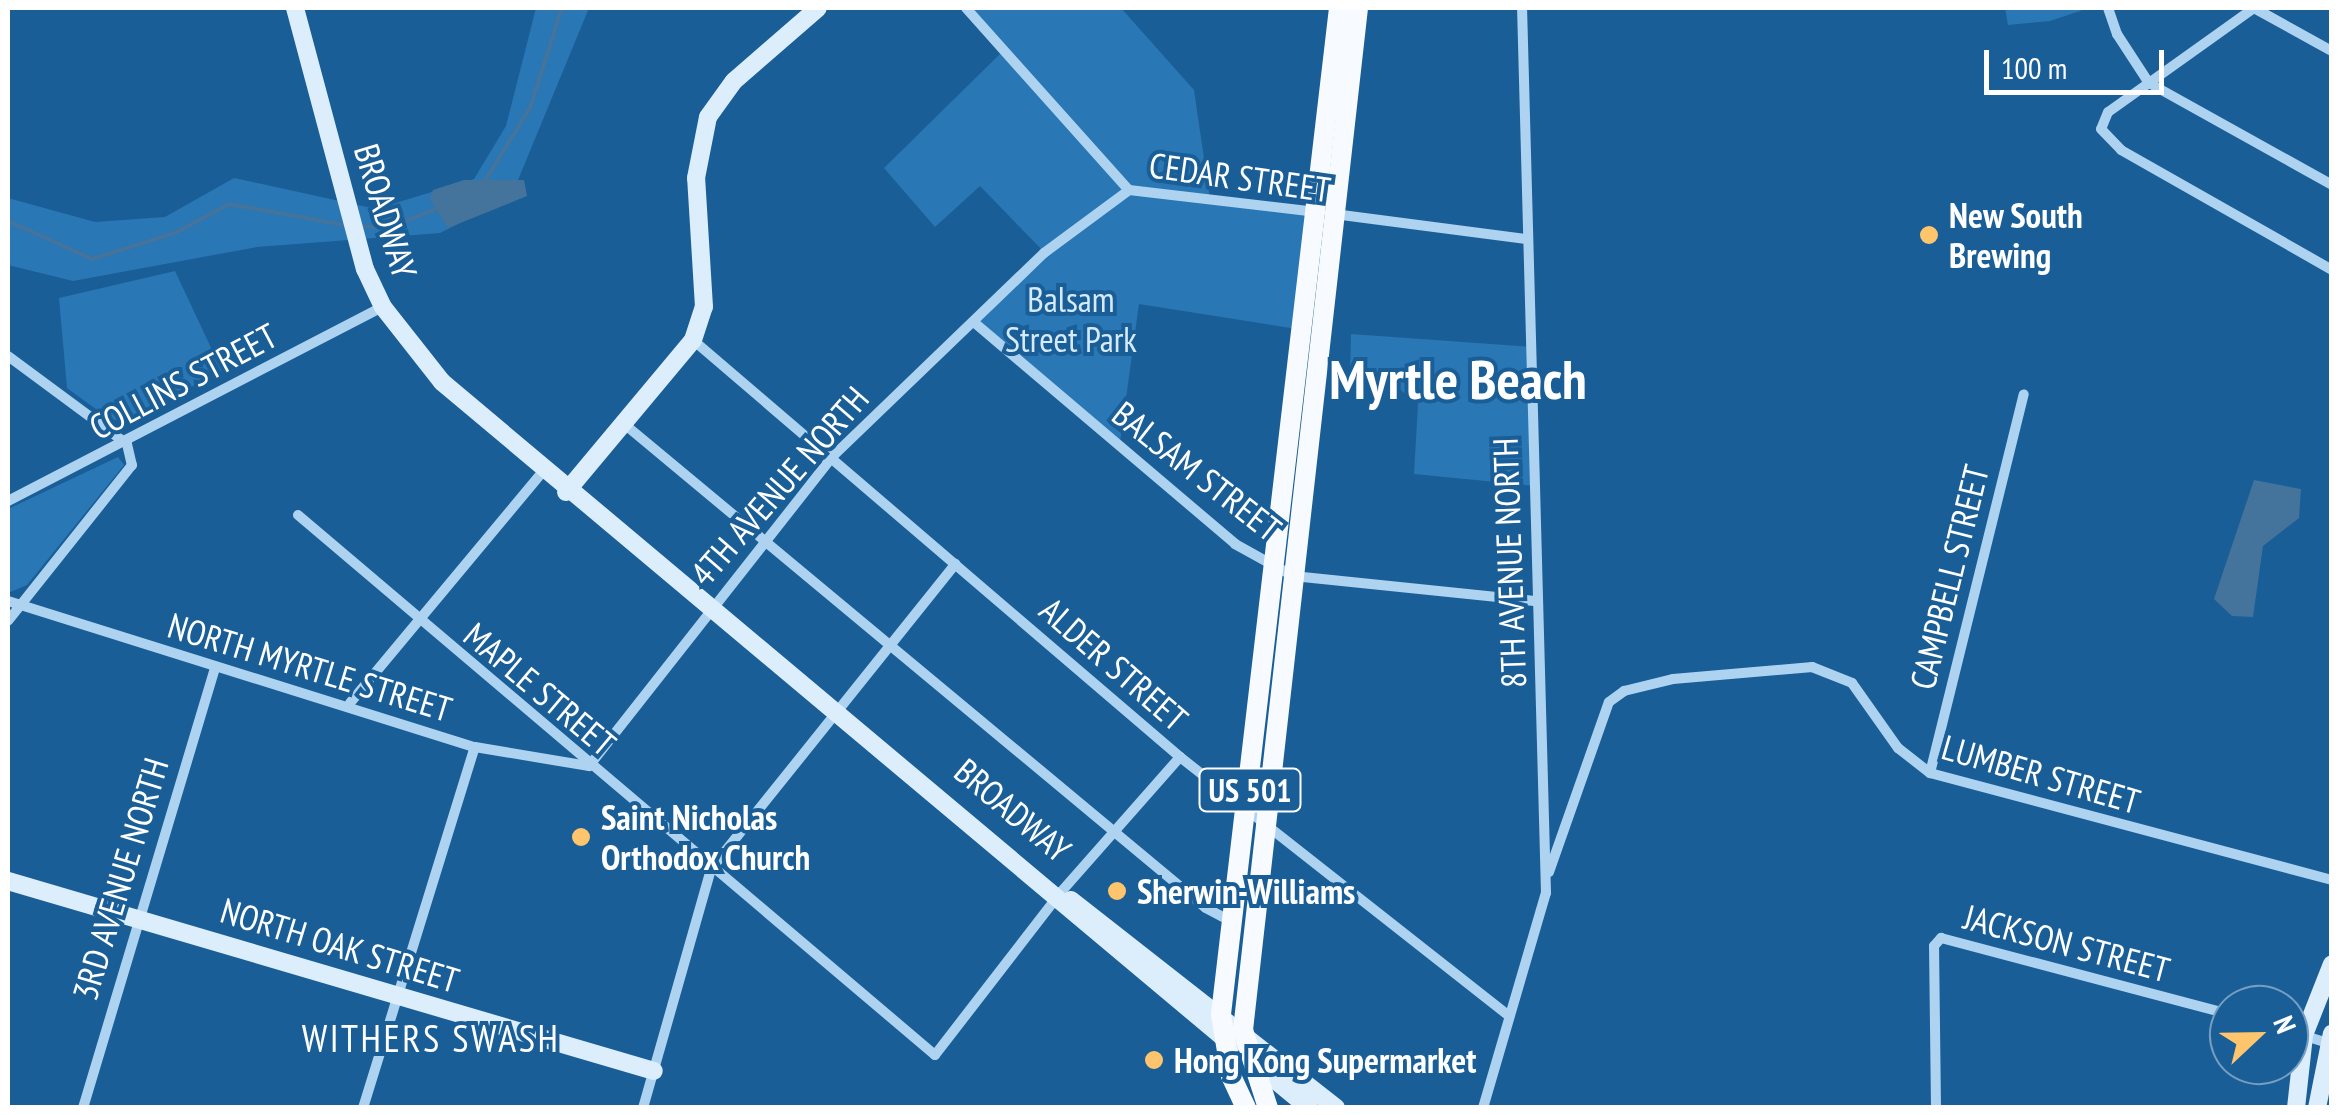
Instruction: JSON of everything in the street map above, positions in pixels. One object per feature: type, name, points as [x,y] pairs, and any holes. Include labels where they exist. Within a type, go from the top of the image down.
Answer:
[{"type":"main road","name":"BROADWAY","points":[[295,8],[365,269],[383,307],[442,382],[566,492],[710,605],[1057,896],[1336,1108]]},
{"type":"main road","points":[[566,492],[693,340],[704,307],[698,141],[734,81],[818,8]]},
{"type":"main road","name":"US 501","points":[[1246,1108],[1234,1034],[1324,213],[1339,8]]},
{"type":"main road","name":"US 501","points":[[1324,213],[1358,8]]},
{"type":"main road","name":"US 501","points":[[1256,815],[1234,922],[1221,1014],[1251,1060],[1268,1108]]},
{"type":"main road","name":"NORTH OAK STREET","points":[[8,881],[654,1071]]},
{"type":"main road","name":"BROADWAY","points":[[1057,896],[1221,1014]]},
{"type":"main road","points":[[2309,1009],[2332,964]]},
{"type":"main road","points":[[2318,1108],[2330,1040]]},
{"type":"main road","points":[[1251,1060],[1309,1108]]},
{"type":"street","name":"CEDAR STREET","points":[[966,8],[1129,190],[1526,239]]},
{"type":"street","name":"8TH AVENUE NORTH","points":[[1482,1108],[1546,880],[1522,8]]},
{"type":"street","points":[[2108,8],[2116,34],[2149,83],[2332,185]]},
{"type":"street","points":[[2332,52],[2254,8],[2108,112],[2101,130],[2122,150],[2332,270]]},
{"type":"street","name":"4TH AVENUE NORTH","points":[[589,766],[710,605],[832,458],[976,324],[1044,253],[1129,190]]},
{"type":"street","name":"COLLINS STREET","points":[[8,500],[126,444],[383,307]]},
{"type":"street","name":"BALSAM STREET","points":[[976,324],[1235,544],[1284,571],[1537,602]]},
{"type":"street","name":"ALDER STREET","points":[[693,340],[1180,757],[1509,1016]]},
{"type":"street","points":[[8,356],[126,444],[132,465],[14,603],[8,621]]},
{"type":"street","name":"CAMPBELL STREET","points":[[1930,774],[2024,394]]},
{"type":"street","points":[[623,423],[1116,829],[1206,908],[1234,922]]},
{"type":"street","points":[[350,703],[415,618],[543,471]]},
{"type":"street","name":"MAPLE STREET","points":[[298,515],[934,1055],[1057,896]]},
{"type":"street","points":[[643,1108],[711,869],[956,564]]},
{"type":"street","name":"NORTH MYRTLE STREET","points":[[14,603],[216,668],[350,703],[475,747],[589,766]]},
{"type":"street","name":"3RD AVENUE NORTH","points":[[83,1108],[144,920],[216,668]]},
{"type":"street","name":"LUMBER STREET","points":[[1546,880],[1609,702],[1624,690],[1760,668],[1836,673],[1868,699],[1898,748],[1930,774],[2332,880]]},
{"type":"street","points":[[363,1108],[475,747]]},
{"type":"street","points":[[1057,896],[1180,757]]},
{"type":"street","name":"JACKSON STREET","points":[[1936,1108],[1934,946],[1942,938],[2209,1009]]},
{"type":"green space","points":[[536,8],[589,8],[511,197],[440,233],[257,247],[73,281],[8,265],[8,198],[95,222],[165,217],[234,178],[376,209],[474,179],[506,126]]},
{"type":"green space","name":"Balsam Street Park","points":[[966,8],[1121,8],[1194,90],[1210,199],[1314,212],[1303,330],[1139,304],[1119,449],[976,324],[1044,252],[980,186],[935,227],[884,168],[1004,50]]},
{"type":"green space","points":[[2005,8],[2089,8],[2050,21],[2008,25]]},
{"type":"green space","points":[[175,271],[222,371],[128,420],[111,420],[67,388],[59,298]]},
{"type":"green space","points":[[1351,334],[1532,347],[1535,486],[1414,474],[1418,404],[1387,379],[1350,374]]},
{"type":"green space","points":[[118,457],[124,465],[27,585],[8,593],[8,509]]},
{"type":"shaded area","points":[[464,180],[524,180],[527,196],[448,228],[430,200],[433,190]]},
{"type":"shaded area","points":[[2254,480],[2301,489],[2299,518],[2263,546],[2253,617],[2232,616],[2214,599]]},
{"type":"waterway","points":[[483,184],[530,108],[562,8]]},
{"type":"waterway","points":[[8,221],[92,259],[175,233],[229,204],[345,225]]},
{"type":"waterway","points":[[359,226],[388,228],[436,209]]},
{"type":"place","name":"New South Brewing","points":[[1929,235]]},
{"type":"place","name":"Saint Nicholas Orthodox Church","points":[[581,837]]},
{"type":"place","name":"Sherwin-Williams","points":[[1117,891]]},
{"type":"place","name":"Hong Kong Supermarket","points":[[1154,1060]]},
{"type":"district","name":"Myrtle Beach","points":[[1458,379]]},
{"type":"district","name":"WITHERS SWASH","points":[[431,1038]]}]
